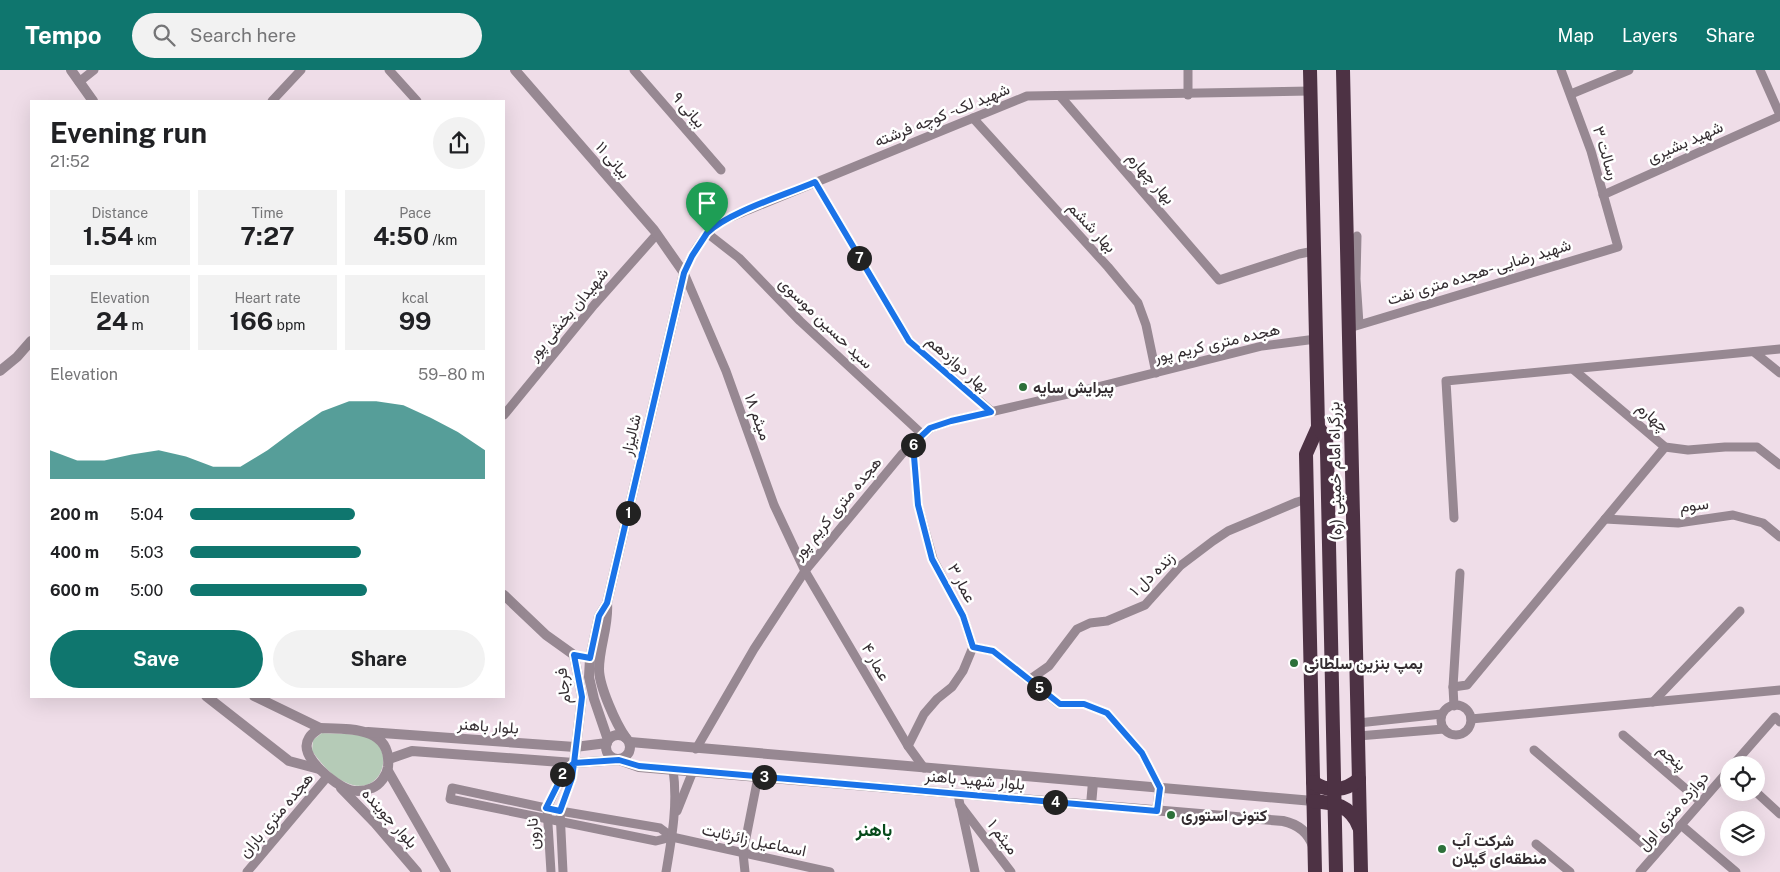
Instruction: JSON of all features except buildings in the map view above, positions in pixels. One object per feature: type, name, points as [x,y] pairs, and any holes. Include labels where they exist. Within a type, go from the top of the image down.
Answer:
[{"type":"highway","name":"بزرگراه امام خمینی (ره)","points":[[1310,70],[1318,427],[1306,453],[1315,872]]},
{"type":"highway","name":"بزرگراه امام خمینی (ره)","points":[[1343,70],[1354,326],[1361,872]]},
{"type":"highway","name":"بزرگراه امام خمینی (ره)","points":[[1318,427],[1326,438],[1327,451],[1336,872]]},
{"type":"highway","points":[[1313,782],[1325,788],[1337,789],[1350,786],[1359,779]]},
{"type":"highway","points":[[1314,801],[1331,802],[1342,806],[1355,818],[1360,833]]},
{"type":"highway","points":[[1314,818],[1326,809],[1342,806]]},
{"type":"street","points":[[71,70],[91,100]]},
{"type":"street","points":[[79,82],[94,70]]},
{"type":"street","points":[[273,100],[301,70]]},
{"type":"street","points":[[389,70],[415,100]]},
{"type":"street","name":"بیانی ۱۱","points":[[515,70],[657,234],[684,273]]},
{"type":"street","name":"بیانی ۹","points":[[634,70],[721,170]]},
{"type":"street","points":[[1188,70],[1188,95]]},
{"type":"street","name":"رسالت ۳","points":[[1561,70],[1591,151],[1618,246]]},
{"type":"street","points":[[1570,94],[1629,70]]},
{"type":"street","points":[[1760,70],[1780,116]]},
{"type":"street","name":"شهید لک - کوچه فرشته","points":[[684,273],[692,256],[707,233],[716,224],[1027,96],[1188,95],[1310,91]]},
{"type":"street","name":"بهار چهارم","points":[[1060,96],[1220,280],[1299,254],[1314,251]]},
{"type":"street","name":"شهید بشیری","points":[[1603,195],[1780,116]]},
{"type":"street","name":"بهار ششم","points":[[973,118],[1108,267],[1138,303],[1146,325],[1156,373]]},
{"type":"street","name":"بهار دوازدهم","points":[[815,182],[909,341],[991,412]]},
{"type":"street","name":"سید حسین موسوی","points":[[707,233],[739,258],[800,321],[923,435]]},
{"type":"street","name":"شهیدان بخشی پور","points":[[505,414],[594,305],[657,234]]},
{"type":"street","points":[[1354,326],[1357,236]]},
{"type":"street","name":"شهید رضایی -هجده متری نفت","points":[[1354,326],[1618,246]]},
{"type":"street","name":"میثم ۱۸","points":[[684,273],[726,371],[774,505],[805,571]]},
{"type":"street","name":"شالیزار","points":[[608,741],[594,699],[589,676],[608,614],[607,603],[684,273]]},
{"type":"street","name":"هجده متری کریم پور","points":[[696,749],[754,649],[805,571],[902,454],[930,428],[951,421],[1262,346],[1316,338]]},
{"type":"street","points":[[0,371],[30,342]]},
{"type":"street","points":[[1454,518],[1446,381],[1780,350]]},
{"type":"street","points":[[1754,352],[1780,373]]},
{"type":"street","name":"چهارم","points":[[1574,370],[1665,447],[1688,450],[1757,447],[1780,465]]},
{"type":"street","name":"عمار ۳","points":[[913,444],[918,505],[932,559],[963,616],[973,647]]},
{"type":"street","points":[[1453,686],[1467,685],[1665,447]]},
{"type":"street","name":"زنده دل ۱","points":[[1029,680],[1049,666],[1076,629],[1090,623],[1107,621],[1145,605],[1180,566],[1228,531],[1307,499]]},
{"type":"street","name":"سوم","points":[[1605,519],[1678,523],[1733,515],[1764,523],[1780,537]]},
{"type":"street","name":"عمار ۴","points":[[805,571],[908,746],[924,768]]},
{"type":"street","points":[[1454,706],[1453,686],[1460,573]]},
{"type":"street","name":"فرجام","points":[[505,596],[546,635],[574,655],[582,697],[580,726],[575,746],[574,763]]},
{"type":"street","points":[[1653,702],[1740,611]]},
{"type":"street","points":[[908,746],[924,714],[937,699],[952,687],[963,671],[973,647],[993,651],[1060,704],[1084,704],[1107,713],[1142,753],[1160,788],[1157,811]]},
{"type":"street","points":[[574,655],[595,659]]},
{"type":"street","name":"شالیزار","points":[[595,659],[603,689],[621,730],[628,740]]},
{"type":"street","points":[[1472,719],[1780,690]]},
{"type":"street","points":[[209,698],[289,761],[324,773]]},
{"type":"street","points":[[258,698],[320,728],[368,732],[382,742],[389,760],[388,771],[376,787],[365,791],[352,790],[339,785],[324,773],[310,758],[306,746],[308,739],[320,728]]},
{"type":"street","points":[[1454,706],[1463,707],[1472,719],[1469,729],[1462,735],[1452,735],[1444,729],[1441,719],[1445,710],[1454,706]]},
{"type":"street","points":[[1358,729],[1442,714]]},
{"type":"street","points":[[1742,756],[1777,719]]},
{"type":"street","points":[[1358,729],[1444,729]]},
{"type":"street","name":"بلوار باهنر","points":[[368,732],[575,746],[608,741]]},
{"type":"street","name":"پنجم","points":[[1623,734],[1701,802]]},
{"type":"street","points":[[620,735],[628,740],[631,748],[625,758],[613,759],[608,754],[606,749],[608,741],[614,736],[620,735]]},
{"type":"street","name":"بلوار شهید باهنر","points":[[628,740],[696,749],[1314,801]]},
{"type":"street","points":[[1534,750],[1656,854]]},
{"type":"street","name":"بلوار باهنر","points":[[389,760],[412,751],[574,763],[619,760]]},
{"type":"street","name":"بلوار شهید باهنر","points":[[619,760],[639,766],[692,771],[1288,822],[1306,833],[1314,851]]},
{"type":"street","name":"نارون","points":[[551,872],[546,808],[564,772],[574,763]]},
{"type":"street","name":"نارون","points":[[563,872],[560,811],[572,778],[574,763]]},
{"type":"street","points":[[666,872],[674,821],[675,788],[673,769]]},
{"type":"street","name":"بلوار جوینده","points":[[388,771],[446,872]]},
{"type":"street","points":[[674,821],[692,771]]},
{"type":"street","name":"هجده متری باران","points":[[248,872],[324,773]]},
{"type":"street","points":[[745,872],[743,853],[758,777]]},
{"type":"street","name":"دوازده متری اول","points":[[1640,872],[1720,780]]},
{"type":"street","points":[[1091,805],[1093,782]]},
{"type":"street","name":"بلوار جوینده","points":[[339,785],[418,872]]},
{"type":"street","points":[[452,788],[560,811],[660,828],[672,837],[656,841],[450,799],[452,788]]},
{"type":"street","name":"میثم ۱","points":[[958,794],[960,805],[1011,872]]},
{"type":"street","points":[[1765,800],[1780,814]]},
{"type":"street","points":[[960,805],[975,872]]},
{"type":"street","points":[[1681,825],[1736,872]]},
{"type":"street","name":"اسماعیل زائرثابت","points":[[672,837],[830,872]]},
{"type":"street","points":[[1536,844],[1570,872]]},
{"type":"green space","points":[[322,733],[359,735],[369,738],[377,744],[382,752],[383,762],[381,771],[376,779],[368,784],[358,786],[345,782],[331,773],[312,751],[313,740]]},
{"type":"place","name":"پیرایش سایه","points":[[1023,387]]},
{"type":"place","name":"پمپ بنزین سلطانی","points":[[1294,663]]},
{"type":"place","name":"کتونی استوری","points":[[1171,815]]},
{"type":"place","name":"شرکت آب منطقه‌ای گیلان","points":[[1442,849]]},
{"type":"district","name":"باهنر","points":[[874,829]]},
{"type":"route","points":[[707,233],[692,256],[684,273],[607,603],[599,616],[590,658],[574,655],[582,697],[580,726],[575,746],[574,763],[564,772],[546,808],[560,811],[572,778],[574,763],[619,760],[639,766],[1157,811],[1160,788],[1142,753],[1107,713],[1084,704],[1060,704],[993,651],[973,647],[963,616],[932,559],[918,505],[913,444],[930,428],[991,412],[909,341],[815,182],[716,224],[707,233]]}]
